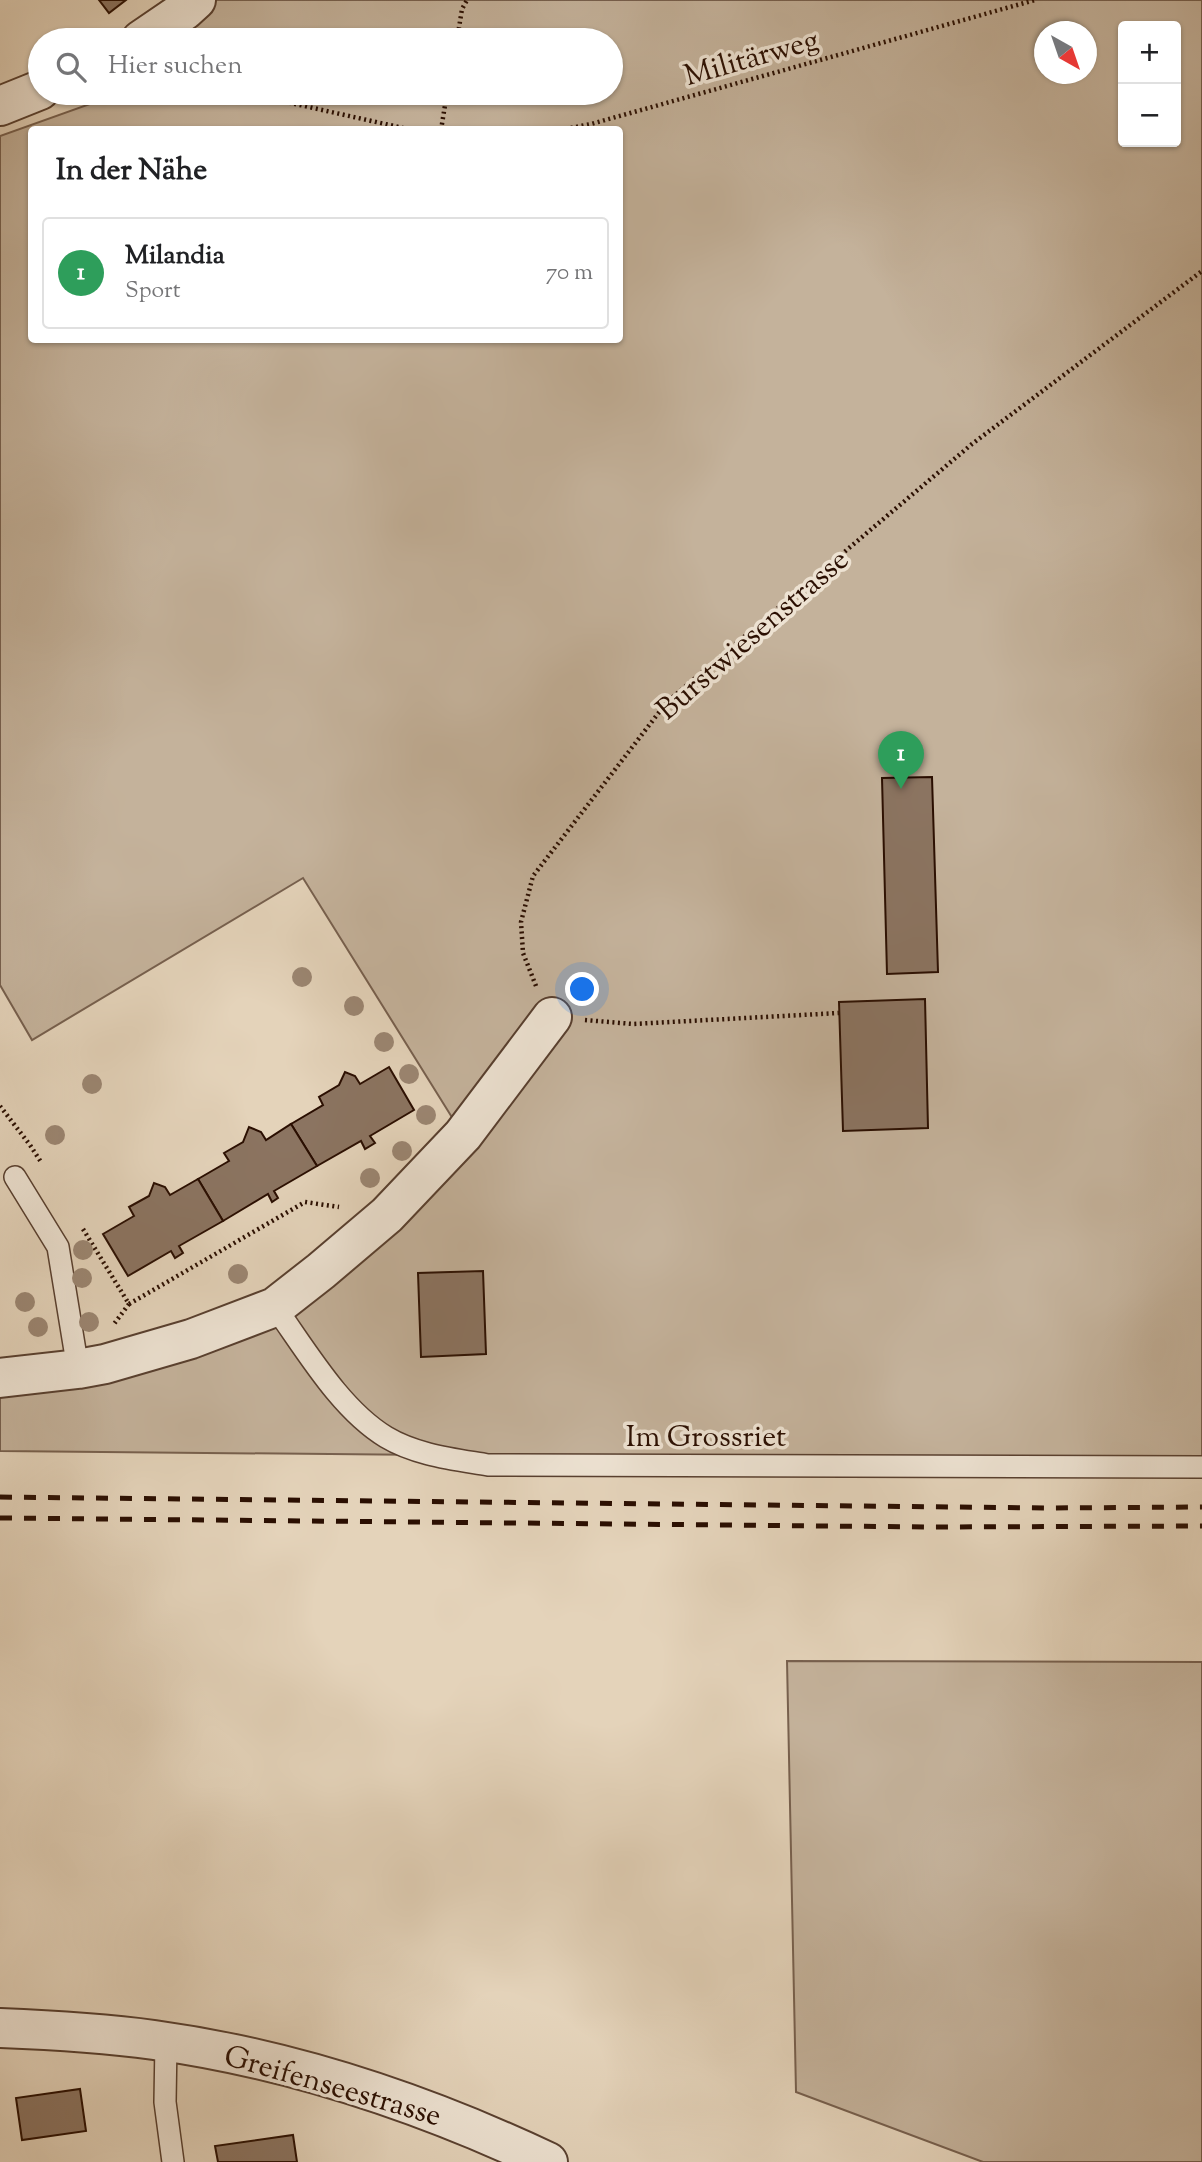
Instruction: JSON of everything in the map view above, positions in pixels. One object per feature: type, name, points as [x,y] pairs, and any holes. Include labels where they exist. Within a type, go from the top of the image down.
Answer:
[{"type":"street","points":[[159,28],[196,0]]},
{"type":"street","points":[[0,106],[28,95]]},
{"type":"street","points":[[0,1378],[105,1364],[191,1339],[275,1307],[387,1215],[463,1135],[552,1017]]},
{"type":"street","name":"Greifenseestrasse","points":[[0,2028],[72,2031],[159,2040],[290,2066],[377,2091],[442,2115],[548,2162]]},
{"type":"lane","points":[[15,1177],[58,1247],[78,1369]]},
{"type":"lane","name":"Im Grossriet","points":[[275,1307],[348,1408],[386,1437],[431,1455],[488,1465],[1202,1467]]},
{"type":"lane","points":[[159,2040],[173,2162]]},
{"type":"path","points":[[459,28],[462,9],[467,0]]},
{"type":"path","points":[[994,10],[997,0]]},
{"type":"path","name":"Militärweg","points":[[581,126],[1035,0]]},
{"type":"path","points":[[301,105],[394,126]]},
{"type":"path","points":[[442,126],[445,105]]},
{"type":"path","name":"Burstwiesenstrasse","points":[[552,1017],[533,981],[523,953],[521,922],[533,876],[667,702],[972,444],[1202,271]]},
{"type":"path","points":[[552,1017],[633,1024],[839,1013]]},
{"type":"path","points":[[129,1304],[305,1202],[387,1215]]},
{"type":"shaded area","points":[[196,0],[1202,0],[1202,1467],[0,1451],[0,1378],[275,1307],[463,1135],[303,878],[32,1040],[0,985],[0,136],[28,126],[28,343],[623,343],[623,126],[28,126],[87,105],[623,105],[623,28],[158,28]]},
{"type":"shaded area","points":[[787,1661],[1202,1662],[1202,2162],[983,2162],[796,2092]]},
{"type":"building","points":[[99,0],[126,0],[109,13]]},
{"type":"building","points":[[932,777],[938,972],[887,974],[882,778]]},
{"type":"building","points":[[925,999],[928,1128],[843,1131],[839,1002]]},
{"type":"building","points":[[389,1067],[414,1110],[370,1136],[375,1143],[365,1149],[361,1141],[317,1166],[291,1124],[323,1105],[319,1097],[339,1085],[345,1072],[355,1076],[360,1084]]},
{"type":"building","points":[[291,1124],[317,1166],[274,1191],[278,1198],[272,1202],[268,1194],[223,1221],[198,1179],[229,1161],[224,1153],[243,1142],[249,1127],[261,1132],[266,1140]]},
{"type":"building","points":[[198,1179],[223,1221],[179,1246],[183,1253],[175,1258],[171,1251],[128,1276],[103,1234],[134,1216],[129,1207],[149,1196],[154,1183],[165,1187],[170,1195]]},
{"type":"building","points":[[483,1271],[486,1354],[421,1357],[418,1273]]},
{"type":"building","points":[[80,2089],[86,2131],[22,2140],[16,2098]]},
{"type":"building","points":[[293,2135],[297,2162],[218,2162],[215,2146]]},
{"type":"railway","points":[[0,1497],[1048,1508],[1202,1507]]},
{"type":"railway","points":[[0,1518],[930,1527],[1202,1526]]},
{"type":"place","name":"Milandia","points":[[901,789]]}]
